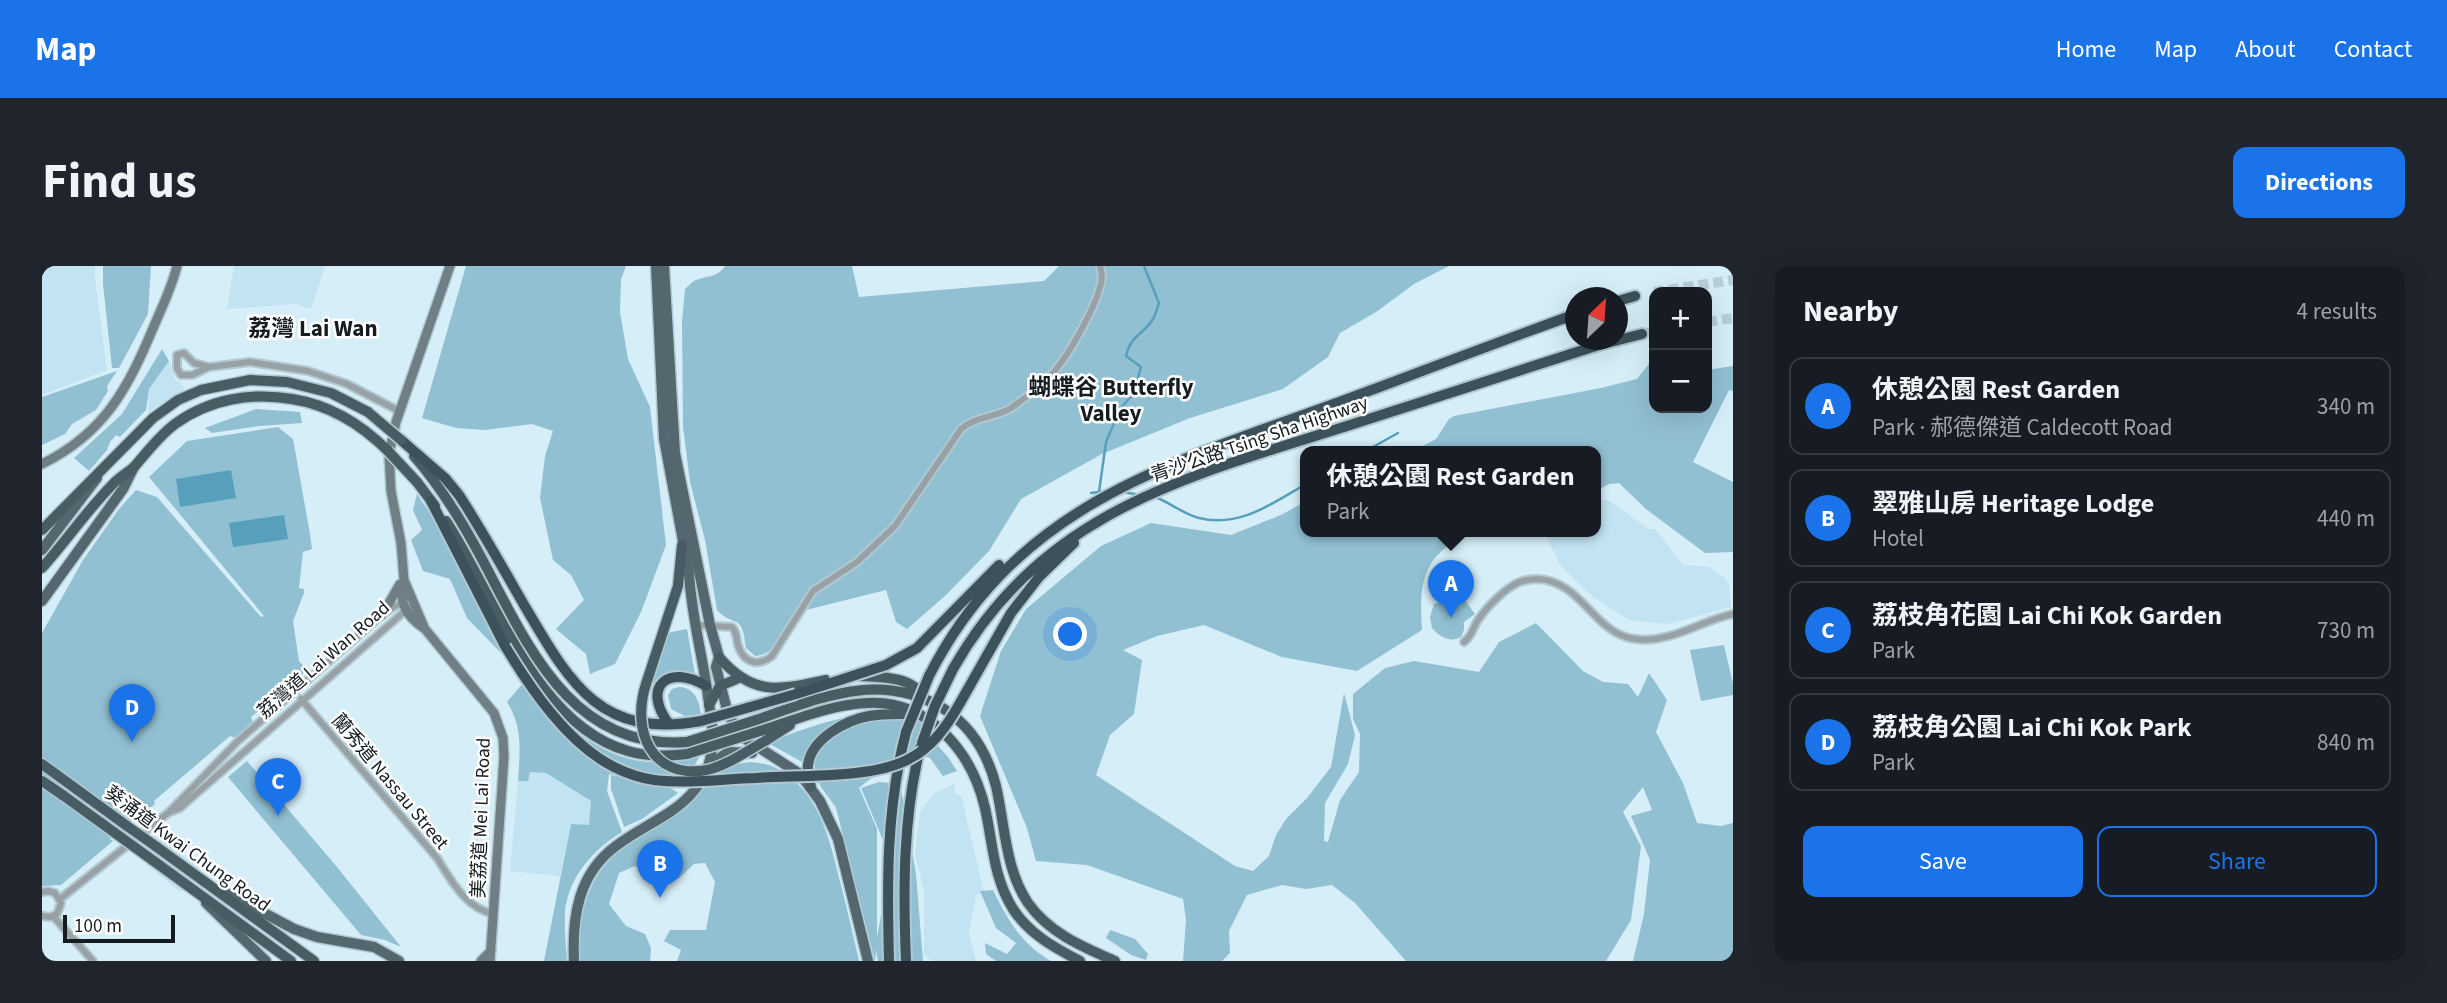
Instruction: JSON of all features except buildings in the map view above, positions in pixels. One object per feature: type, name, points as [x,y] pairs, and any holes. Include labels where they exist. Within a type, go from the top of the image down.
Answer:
[{"type":"highway","points":[[1628,298],[1635,296]]},
{"type":"highway","name":"青沙公路 Tsing Sha Highway","points":[[890,961],[887,906],[892,801],[902,750],[916,704],[949,640],[980,597],[1023,552],[1079,510],[1144,476],[1445,360],[1565,318]]},
{"type":"highway","name":"青沙公路 Tsing Sha Highway","points":[[906,961],[904,881],[907,830],[917,762],[935,706],[966,647],[1004,597],[1050,554],[1099,519],[1139,499],[1208,471],[1599,345],[1642,334]]},
{"type":"highway","points":[[42,530],[143,427],[178,400],[201,390],[260,380],[321,389],[349,401],[375,417],[455,490],[554,656],[575,685],[596,703],[615,713],[639,722],[669,724],[694,723],[796,694],[899,659],[934,633],[982,582],[1016,551],[1079,510]]},
{"type":"highway","points":[[42,568],[115,482],[134,467],[170,428],[197,411],[243,397],[285,397],[320,406],[358,425],[384,447],[417,482],[467,554],[524,660],[569,715],[594,735],[627,751],[658,755],[687,754],[763,736]]},
{"type":"highway","points":[[430,470],[527,644],[568,697],[597,721],[627,736],[649,741],[687,741],[859,690],[892,690],[923,698],[963,725],[983,753],[996,788],[1011,864],[1027,901],[1056,932],[1115,961]]},
{"type":"highway","points":[[431,501],[505,646],[539,697],[574,736],[601,759],[631,774],[653,780],[688,781],[853,772],[883,768],[916,755],[939,734],[961,703],[1003,624],[1023,597],[1052,563],[1099,519]]},
{"type":"highway","points":[[682,545],[675,596],[639,712],[643,735],[654,753],[676,768],[693,771],[714,768],[763,736],[796,720],[842,707],[882,703],[922,715],[948,737],[972,771],[985,810],[996,873],[1014,911],[1040,938],[1080,961]]},
{"type":"highway","points":[[719,657],[739,678],[770,688],[795,687],[853,675],[876,676],[910,683],[919,688],[923,698]]},
{"type":"highway","points":[[669,724],[657,702],[659,689],[664,682],[680,676],[690,677],[706,686]]},
{"type":"highway","points":[[709,705],[720,686],[739,678]]},
{"type":"highway","points":[[811,787],[808,764],[818,743],[854,720],[874,715],[922,715]]},
{"type":"highway","name":"葵涌道 Kwai Chung Road","points":[[42,764],[314,961]]},
{"type":"highway","name":"葵涌道 Kwai Chung Road","points":[[42,781],[292,961]]},
{"type":"main road","points":[[42,464],[94,428],[113,408],[149,338],[177,266]]},
{"type":"main road","name":"荔灣道 Lai Wan Road","points":[[407,606],[409,590],[404,580],[389,464],[391,440],[450,266]]},
{"type":"main road","points":[[574,961],[573,928],[576,910],[584,884],[594,867],[618,844],[681,804],[694,791],[706,770],[714,740],[689,573],[664,439],[656,266]]},
{"type":"main road","points":[[664,266],[675,453],[719,657],[716,667],[720,686],[729,716],[737,729],[757,747],[800,774],[823,807],[838,839],[868,961]]},
{"type":"main road","points":[[42,601],[123,489],[134,467]]},
{"type":"main road","points":[[42,550],[101,472]]},
{"type":"main road","points":[[379,617],[404,580]]},
{"type":"main road","name":"美荔道 Mei Lai Road","points":[[407,606],[494,713],[503,738],[504,757],[490,956],[481,961]]},
{"type":"main road","points":[[706,770],[725,753],[735,750],[781,761]]},
{"type":"main road","points":[[204,881],[294,929],[374,947],[398,961]]},
{"type":"main road","points":[[196,892],[266,961]]},
{"type":"street","points":[[695,625],[727,626],[736,631],[740,650],[749,660],[761,662],[772,656],[813,590],[857,562],[895,526],[961,429],[973,421],[999,414],[1012,407],[1051,376],[1070,349],[1101,287],[1100,266]]},
{"type":"street","points":[[209,367],[194,363],[184,353],[177,355],[177,368],[181,375],[192,375],[209,367],[250,362],[308,371],[354,387],[399,411]]},
{"type":"street","points":[[1464,642],[1480,617],[1508,589],[1518,582],[1534,579],[1555,582],[1568,589],[1611,630],[1633,639],[1664,638],[1733,614]]},
{"type":"street","name":"荔灣道 Lai Wan Road","points":[[60,899],[168,813],[238,741],[379,617],[407,606]]},
{"type":"street","name":"荔灣道 Lai Wan Road","points":[[168,813],[180,808],[407,606]]},
{"type":"street","name":"蘭秀道 Nassau Street","points":[[295,693],[430,850],[475,908],[494,914]]},
{"type":"street","points":[[42,892],[52,892],[60,899],[59,911],[54,916],[42,916]]},
{"type":"street","points":[[54,916],[93,961]]},
{"type":"shaded area","points":[[42,266],[95,266],[107,370],[42,395]]},
{"type":"shaded area","points":[[103,266],[151,266],[148,314],[119,368],[112,368]]},
{"type":"shaded area","points":[[234,266],[325,266],[311,309],[297,304],[227,309]]},
{"type":"shaded area","points":[[466,266],[626,266],[621,279],[620,312],[628,359],[650,407],[666,545],[641,612],[615,664],[590,674],[586,654],[556,629],[584,600],[571,575],[553,560],[540,498],[545,456],[553,431],[532,424],[485,430],[456,428],[422,418]]},
{"type":"shaded area","points":[[725,266],[852,266],[859,297],[1044,281],[1059,266],[1449,266],[1414,284],[1376,312],[1340,333],[1328,357],[1283,389],[1190,418],[1102,454],[1021,499],[989,551],[945,596],[907,629],[896,622],[886,590],[794,613],[775,646],[763,655],[755,656],[746,648],[740,625],[717,610],[705,540],[690,482],[683,427],[682,322],[685,289],[694,281],[718,273]]},
{"type":"shaded area","points":[[162,349],[169,361],[149,389],[146,410],[120,437],[116,435],[89,471],[74,458],[122,414]]},
{"type":"shaded area","points":[[169,361],[175,380],[181,383],[184,389],[148,412],[149,389]]},
{"type":"shaded area","points":[[1649,364],[1649,413],[1712,413],[1712,369],[1733,366],[1733,391],[1729,390],[1693,462],[1733,482],[1733,552],[1705,553],[1646,509],[1619,483],[1601,488],[1601,446],[1423,446],[1436,439],[1454,416],[1637,379]]},
{"type":"shaded area","points":[[117,371],[96,410],[72,424],[65,434],[42,445],[42,397]]},
{"type":"shaded area","points":[[256,409],[300,412],[302,423],[212,433],[205,428]]},
{"type":"shaded area","points":[[278,427],[293,439],[312,549],[303,552],[299,588],[304,589],[304,593],[293,621],[299,661],[307,670],[299,677],[301,680],[296,689],[287,687],[251,717],[255,727],[238,739],[230,736],[61,885],[42,886],[42,633],[83,560],[136,490],[157,497],[261,617],[264,616],[149,477],[187,441]]},
{"type":"shaded area","points":[[231,470],[236,498],[180,507],[176,479]]},
{"type":"shaded area","points":[[417,494],[443,533],[501,653],[467,618],[450,579],[423,571],[411,540],[422,530],[413,510]]},
{"type":"shaded area","points":[[1607,499],[1648,529],[1655,529],[1683,565],[1709,567],[1724,577],[1729,585],[1731,607],[1667,624],[1629,620],[1593,597],[1560,565],[1546,537],[1601,537],[1601,500]]},
{"type":"shaded area","points":[[1300,504],[1300,537],[1461,537],[1442,551],[1427,572],[1421,597],[1422,630],[1357,671],[1282,657],[1204,625],[1157,636],[1123,650],[1142,660],[1134,714],[1110,735],[1096,775],[1235,866],[1253,871],[1269,856],[1276,835],[1286,819],[1307,798],[1331,767],[1344,693],[1355,735],[1348,764],[1325,803],[1324,841],[1328,842],[1340,800],[1359,772],[1360,734],[1353,719],[1353,694],[1385,668],[1414,661],[1479,672],[1499,642],[1536,623],[1583,671],[1603,682],[1628,684],[1638,697],[1649,673],[1667,700],[1656,732],[1683,783],[1697,823],[1721,826],[1733,823],[1733,961],[1633,961],[1644,914],[1650,860],[1631,816],[1652,810],[1643,787],[1623,812],[1641,846],[1631,920],[1606,961],[1406,961],[1355,903],[1332,885],[1306,889],[1282,885],[1247,895],[1229,931],[1230,953],[1222,961],[1183,961],[1186,920],[1183,899],[1087,865],[1036,861],[1027,828],[980,716],[1001,651],[1026,609],[1101,546],[1151,523],[1231,535]]},
{"type":"shaded area","points":[[284,515],[288,539],[233,547],[229,523]]},
{"type":"shaded area","points":[[1461,595],[1475,614],[1464,622],[1461,637],[1445,638],[1432,628],[1430,617],[1434,604]]},
{"type":"shaded area","points":[[687,629],[695,675],[672,671],[649,684],[667,633]]},
{"type":"shaded area","points":[[1724,645],[1733,695],[1701,701],[1690,650]]},
{"type":"shaded area","points":[[524,682],[581,735],[623,757],[646,762],[672,762],[700,756],[683,785],[609,774],[607,791],[622,832],[593,855],[572,886],[565,911],[567,961],[544,961],[571,824],[589,825],[591,801],[546,773],[530,772],[528,781],[518,781],[518,730],[507,702]]},
{"type":"shaded area","points":[[679,687],[695,695],[701,714],[685,716],[671,709],[668,695],[672,689]]},
{"type":"shaded area","points":[[884,711],[934,723],[931,738],[957,771],[943,776],[930,758],[910,752],[897,757],[859,788],[877,829],[877,938],[891,859],[861,788],[879,782],[900,784],[916,874],[923,961],[878,961],[876,950],[875,961],[836,808],[816,777],[815,765],[802,762],[768,743],[825,722]]},
{"type":"shaded area","points":[[247,761],[401,947],[385,940],[361,935],[228,777]]},
{"type":"shaded area","points":[[750,762],[773,767],[791,777],[813,803],[832,850],[859,961],[677,961],[681,950],[664,941],[670,930],[706,930],[715,882],[705,863],[694,864],[678,879],[635,866],[619,873],[609,904],[626,926],[645,934],[651,948],[650,961],[580,961],[583,912],[587,897],[602,869],[626,846],[685,807],[723,771],[734,765]]},
{"type":"shaded area","points":[[529,772],[546,773],[591,801],[589,826],[571,824],[560,876],[510,871],[518,781],[528,781]]},
{"type":"shaded area","points":[[611,775],[666,785],[678,793],[642,819],[624,827],[611,789]]},
{"type":"shaded area","points":[[954,784],[956,795],[961,795],[984,892],[976,895],[969,934],[976,961],[932,961],[924,954],[924,891],[915,854],[920,813],[933,794]]},
{"type":"shaded area","points":[[155,835],[200,868],[180,892],[133,853]]},
{"type":"shaded area","points":[[993,890],[1004,912],[1023,939],[1051,961],[996,961],[986,954],[985,943],[1007,954],[1016,943],[996,928],[980,891]]},
{"type":"shaded area","points":[[1110,930],[1135,939],[1148,954],[1146,960],[1131,955],[1106,938]]},
{"type":"waterway","points":[[1099,492],[1106,442],[1120,409],[1134,393],[1141,367],[1126,356],[1128,349],[1153,319],[1159,303],[1144,266]]},
{"type":"waterway","points":[[1375,446],[1398,433]]},
{"type":"waterway","points":[[1155,497],[1199,518],[1228,520],[1256,512],[1300,487]]},
{"type":"waterway","points":[[1091,493],[1107,491]]},
{"type":"waterway","points":[[1121,492],[1142,495]]},
{"type":"tunnel","points":[[1687,287],[1733,280]]},
{"type":"tunnel","points":[[1712,321],[1733,318]]},
{"type":"tunnel","points":[[1642,334],[1649,332]]},
{"type":"place","name":"休憩公園 Rest Garden","points":[[1451,618]]},
{"type":"place","name":"荔枝角公園 Lai Chi Kok Park","points":[[132,742]]},
{"type":"place","name":"荔枝角花園 Lai Chi Kok Garden","points":[[278,816]]},
{"type":"place","name":"翠雅山房 Heritage Lodge","points":[[660,898]]},
{"type":"district","name":"荔灣 Lai Wan","points":[[313,328]]},
{"type":"district","name":"蝴蝶谷 Butterfly Valley","points":[[1111,400]]}]
